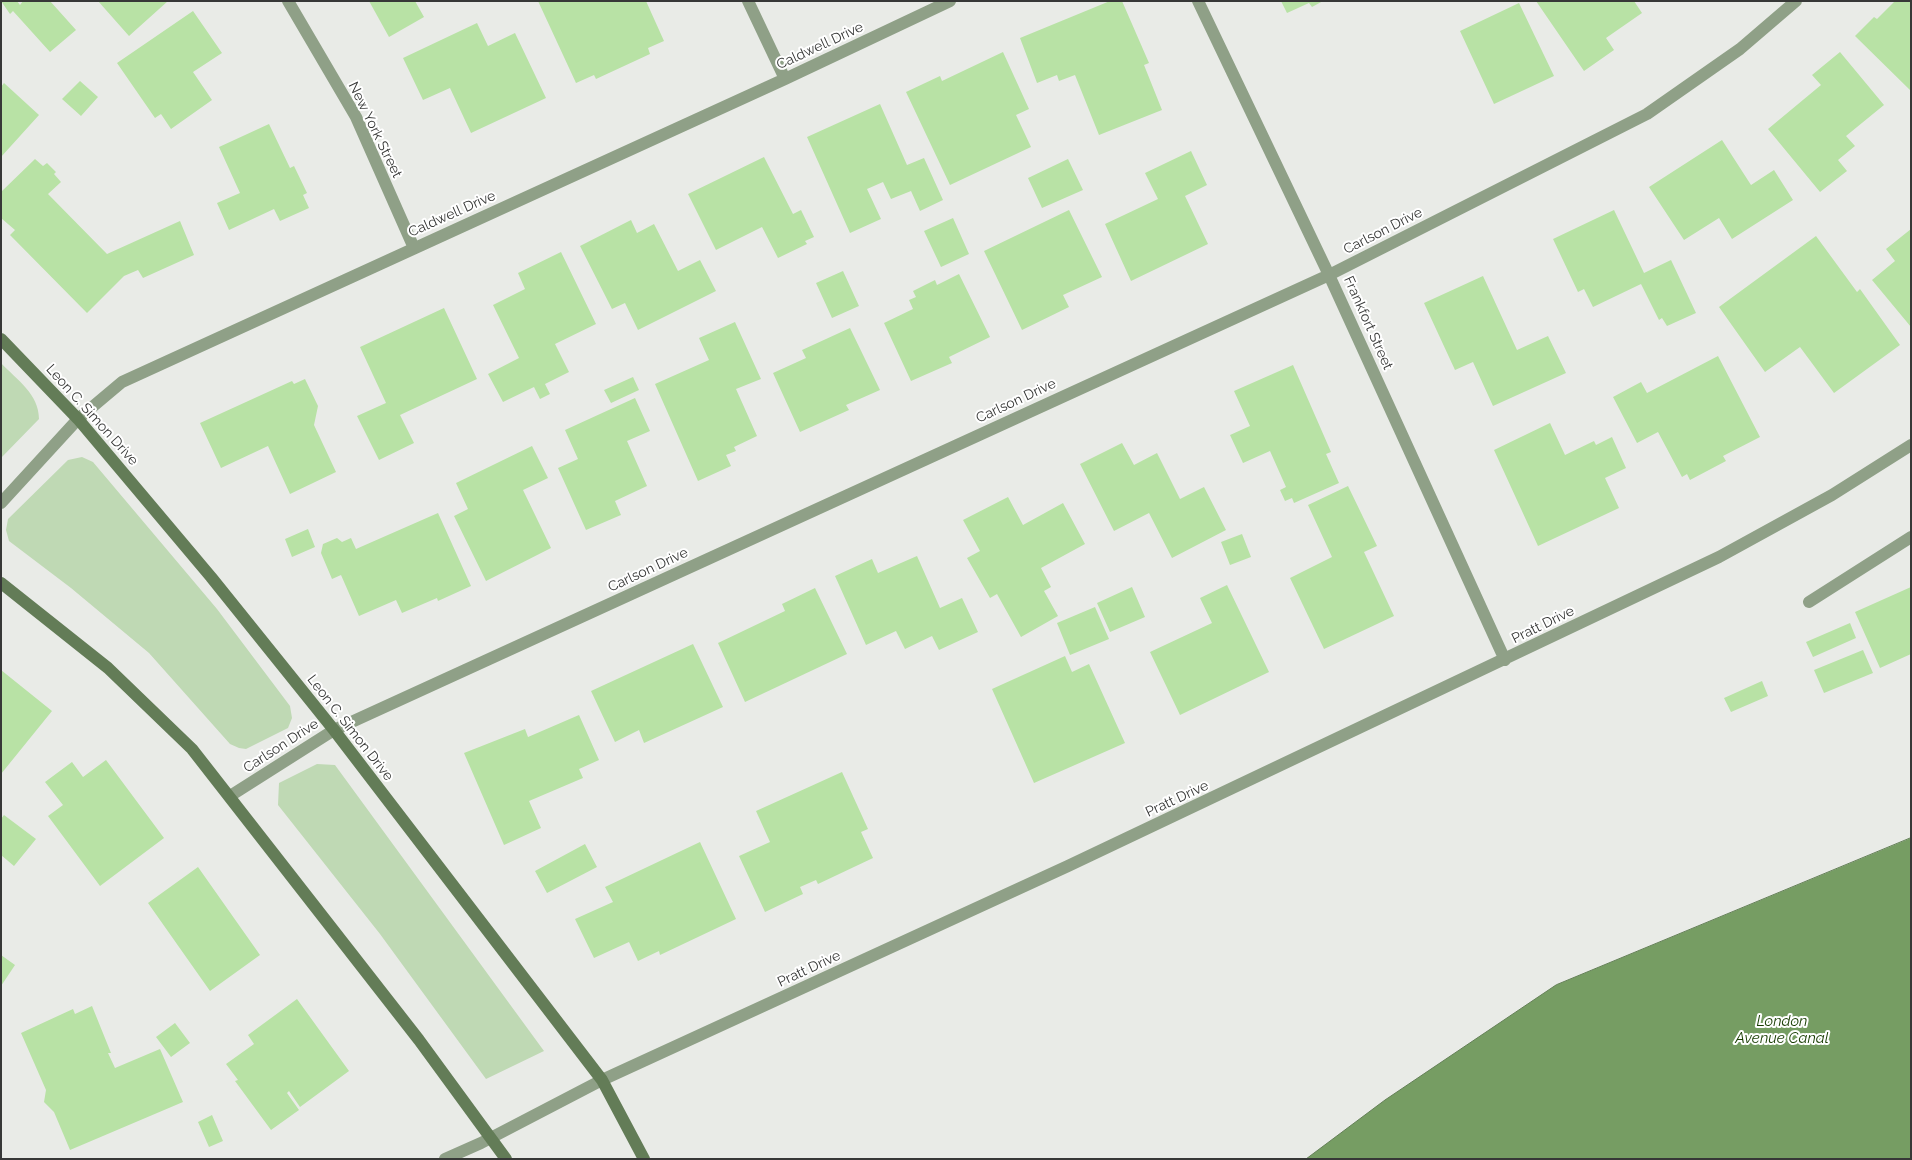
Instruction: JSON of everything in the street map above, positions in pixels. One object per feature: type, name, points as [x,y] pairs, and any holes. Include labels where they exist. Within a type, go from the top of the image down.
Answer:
[{"type":"main road","name":"Leon C. Simon Drive","points":[[1,339],[78,419],[211,577],[334,730],[602,1080],[644,1159]]},
{"type":"main road","points":[[1,583],[108,668],[192,749],[419,1040],[506,1159]]},
{"type":"street","name":"New York Street","points":[[288,1],[356,117],[414,248]]},
{"type":"street","points":[[748,1],[785,79]]},
{"type":"street","name":"Caldwell Drive","points":[[1,503],[78,419],[122,382],[785,79],[950,1]]},
{"type":"street","name":"Frankfort Street","points":[[1198,1],[1329,275],[1505,660]]},
{"type":"street","name":"Carlson Drive","points":[[230,796],[334,730],[1329,275],[1647,114],[1740,49],[1796,1]]},
{"type":"street","name":"Pratt Drive","points":[[445,1159],[491,1138],[602,1080],[1068,866],[1719,557],[1832,494],[1911,445]]},
{"type":"street","points":[[1809,602],[1911,537]]},
{"type":"shaded area","points":[[1,363],[31,395],[38,410],[39,419],[1,458]]},
{"type":"shaded area","points":[[82,457],[93,462],[217,609],[290,706],[292,718],[288,728],[246,749],[230,744],[149,653],[71,588],[9,541],[6,530],[8,519],[68,460]]},
{"type":"shaded area","points":[[317,764],[335,765],[544,1051],[486,1079],[380,934],[278,805],[279,783]]},
{"type":"water","name":"London Avenue Canal","points":[[1911,838],[1911,1159],[1306,1159],[1385,1100],[1556,985]]},
{"type":"building","points":[[1,1],[17,1],[20,5],[23,1],[50,1],[76,30],[50,52],[13,11],[10,14]]},
{"type":"building","points":[[98,1],[168,1],[129,36]]},
{"type":"building","points":[[369,1],[415,1],[424,17],[389,37]]},
{"type":"building","points":[[538,1],[646,1],[664,41],[648,48],[650,54],[596,79],[594,75],[576,83]]},
{"type":"building","points":[[1110,1],[1122,1],[1149,63],[1144,65],[1162,110],[1099,135],[1075,75],[1059,81],[1057,75],[1037,83],[1020,38]]},
{"type":"building","points":[[1281,1],[1323,1],[1312,7],[1309,3],[1287,13]]},
{"type":"building","points":[[1536,1],[1634,1],[1642,13],[1606,38],[1614,50],[1584,71]]},
{"type":"building","points":[[1895,1],[1911,1],[1911,91],[1855,36],[1874,17],[1877,19]]},
{"type":"building","points":[[1519,3],[1554,76],[1494,104],[1460,31]]},
{"type":"building","points":[[193,11],[222,53],[193,72],[212,100],[171,129],[161,114],[155,118],[117,63]]},
{"type":"building","points":[[477,23],[488,46],[515,33],[546,98],[471,133],[450,88],[423,100],[403,58]]},
{"type":"building","points":[[1003,52],[1029,109],[1016,115],[1031,147],[950,185],[906,92],[940,76],[942,81]]},
{"type":"building","points":[[1840,52],[1884,105],[1846,136],[1855,146],[1838,160],[1847,171],[1820,192],[1768,129],[1821,85],[1812,75]]},
{"type":"building","points":[[80,81],[98,97],[81,116],[62,99]]},
{"type":"building","points":[[4,83],[39,115],[1,157],[1,87]]},
{"type":"building","points":[[880,104],[907,165],[924,158],[943,200],[920,211],[911,191],[891,199],[883,182],[867,189],[881,219],[850,233],[807,137]]},
{"type":"building","points":[[269,124],[290,168],[294,166],[307,193],[303,195],[309,208],[280,221],[274,209],[229,230],[217,203],[240,193],[219,147]]},
{"type":"building","points":[[1722,140],[1751,185],[1774,170],[1793,200],[1732,239],[1719,218],[1684,240],[1649,187]]},
{"type":"building","points":[[1191,151],[1207,185],[1185,196],[1208,244],[1131,281],[1105,224],[1158,199],[1145,173]]},
{"type":"building","points":[[764,157],[793,214],[801,210],[814,237],[805,241],[807,244],[778,258],[762,227],[716,250],[688,194]]},
{"type":"building","points":[[35,159],[43,166],[47,163],[56,172],[54,174],[61,182],[48,194],[107,254],[180,221],[194,255],[143,278],[138,270],[124,276],[87,313],[10,235],[15,230],[1,218],[1,192]]},
{"type":"building","points":[[1068,159],[1083,190],[1042,208],[1028,178]]},
{"type":"building","points":[[1069,210],[1102,277],[1063,295],[1069,307],[1022,330],[984,251]]},
{"type":"building","points":[[1614,210],[1644,273],[1671,260],[1696,313],[1667,326],[1662,318],[1659,320],[1641,284],[1593,307],[1584,289],[1578,292],[1553,239]]},
{"type":"building","points":[[953,218],[969,254],[941,267],[924,231]]},
{"type":"building","points":[[631,220],[637,233],[654,224],[678,271],[700,260],[716,291],[638,330],[625,303],[612,309],[580,246]]},
{"type":"building","points":[[1911,229],[1911,327],[1872,280],[1895,261],[1886,249]]},
{"type":"building","points":[[1816,236],[1857,292],[1860,289],[1900,345],[1834,393],[1800,347],[1765,372],[1719,307]]},
{"type":"building","points":[[561,252],[596,324],[555,344],[569,372],[545,384],[550,394],[540,399],[534,387],[503,402],[488,374],[519,358],[493,305],[525,289],[518,273]]},
{"type":"building","points":[[843,271],[859,306],[832,318],[816,283]]},
{"type":"building","points":[[959,274],[990,337],[949,357],[952,363],[911,381],[884,323],[913,309],[909,300],[916,297],[913,291],[935,280],[937,285]]},
{"type":"building","points":[[1483,276],[1517,350],[1548,336],[1566,373],[1493,406],[1473,362],[1455,370],[1424,303]]},
{"type":"building","points":[[444,308],[477,379],[400,415],[414,443],[379,460],[357,416],[386,403],[360,347]]},
{"type":"building","points":[[735,322],[761,379],[736,389],[757,436],[734,447],[736,451],[726,455],[731,466],[698,481],[655,384],[709,360],[699,338]]},
{"type":"building","points":[[850,328],[880,390],[846,405],[849,410],[800,432],[773,373],[806,358],[802,350]]},
{"type":"building","points":[[1718,356],[1760,437],[1723,456],[1726,461],[1690,480],[1687,474],[1682,477],[1658,432],[1637,443],[1613,397],[1641,382],[1647,393]]},
{"type":"building","points":[[1293,365],[1331,452],[1326,454],[1339,483],[1294,503],[1292,498],[1285,501],[1280,490],[1286,487],[1270,451],[1243,463],[1230,435],[1250,426],[1234,391]]},
{"type":"building","points":[[633,377],[639,390],[611,403],[604,390]]},
{"type":"building","points":[[305,379],[318,406],[314,425],[336,472],[290,494],[268,446],[221,468],[200,423],[292,381],[294,384]]},
{"type":"building","points":[[635,398],[650,431],[627,441],[647,486],[615,501],[621,515],[586,530],[558,468],[578,459],[565,430]]},
{"type":"building","points":[[1550,423],[1565,455],[1594,441],[1596,445],[1612,437],[1626,468],[1605,478],[1619,508],[1538,546],[1494,450]]},
{"type":"building","points":[[1122,443],[1134,465],[1157,453],[1180,499],[1204,487],[1226,530],[1172,558],[1149,513],[1114,531],[1080,464]]},
{"type":"building","points":[[532,446],[548,478],[523,490],[551,548],[486,581],[454,516],[468,509],[456,483]]},
{"type":"building","points":[[1348,486],[1377,546],[1364,552],[1394,616],[1324,649],[1290,578],[1332,557],[1308,505]]},
{"type":"building","points":[[1008,497],[1023,525],[1063,503],[1085,544],[1041,568],[1051,587],[1044,591],[1058,616],[1021,637],[997,594],[990,598],[967,558],[980,551],[963,520]]},
{"type":"building","points":[[438,513],[471,586],[438,601],[437,598],[402,613],[396,600],[359,616],[341,575],[332,579],[321,553],[323,544],[337,538],[342,542],[351,538],[356,549]]},
{"type":"building","points":[[308,529],[315,547],[292,557],[285,539]]},
{"type":"building","points":[[1242,534],[1251,557],[1230,565],[1221,542]]},
{"type":"building","points":[[917,556],[940,608],[962,598],[978,632],[939,650],[932,636],[905,649],[896,631],[866,645],[835,576],[872,559],[878,573]]},
{"type":"building","points":[[1227,585],[1269,672],[1180,715],[1150,652],[1212,623],[1200,598]]},
{"type":"building","points":[[1132,587],[1145,617],[1110,632],[1097,603]]},
{"type":"building","points":[[1911,587],[1911,654],[1880,668],[1855,612]]},
{"type":"building","points":[[815,588],[847,654],[745,702],[718,643],[785,611],[782,604]]},
{"type":"building","points":[[1095,607],[1109,639],[1070,655],[1057,623]]},
{"type":"building","points":[[1850,623],[1856,638],[1813,657],[1806,642]]},
{"type":"building","points":[[693,644],[723,707],[644,743],[639,730],[615,742],[591,691]]},
{"type":"building","points":[[1863,650],[1873,673],[1824,693],[1814,670]]},
{"type":"building","points":[[1065,656],[1072,672],[1089,664],[1125,743],[1034,783],[992,689]]},
{"type":"building","points":[[1,670],[52,711],[1,774]]},
{"type":"building","points":[[1762,681],[1768,696],[1731,712],[1724,698]]},
{"type":"building","points":[[579,715],[599,760],[579,769],[583,778],[529,801],[541,828],[504,845],[464,753],[525,729],[528,737]]},
{"type":"building","points":[[106,760],[164,838],[100,886],[48,816],[63,805],[45,782],[72,762],[83,777]]},
{"type":"building","points":[[842,772],[868,829],[861,832],[873,858],[818,884],[816,880],[800,887],[803,894],[765,912],[739,856],[770,842],[756,811]]},
{"type":"building","points":[[4,815],[36,839],[14,866],[1,855],[1,819]]},
{"type":"building","points":[[700,842],[736,919],[660,955],[659,951],[638,961],[629,942],[594,958],[575,919],[613,902],[605,887]]},
{"type":"building","points":[[585,844],[597,867],[547,893],[535,871]]},
{"type":"building","points":[[198,867],[260,955],[210,991],[148,903]]},
{"type":"building","points":[[1,955],[15,965],[1,986]]},
{"type":"building","points":[[297,999],[349,1071],[300,1107],[289,1091],[287,1093],[299,1110],[271,1130],[235,1081],[238,1080],[226,1064],[254,1044],[248,1035]]},
{"type":"building","points":[[92,1006],[115,1068],[160,1049],[183,1102],[70,1150],[54,1112],[44,1102],[46,1090],[21,1033],[73,1009],[75,1014]]},
{"type":"building","points":[[175,1023],[190,1043],[171,1057],[156,1037]]},
{"type":"building","points":[[212,1115],[223,1141],[209,1147],[198,1122]]}]
